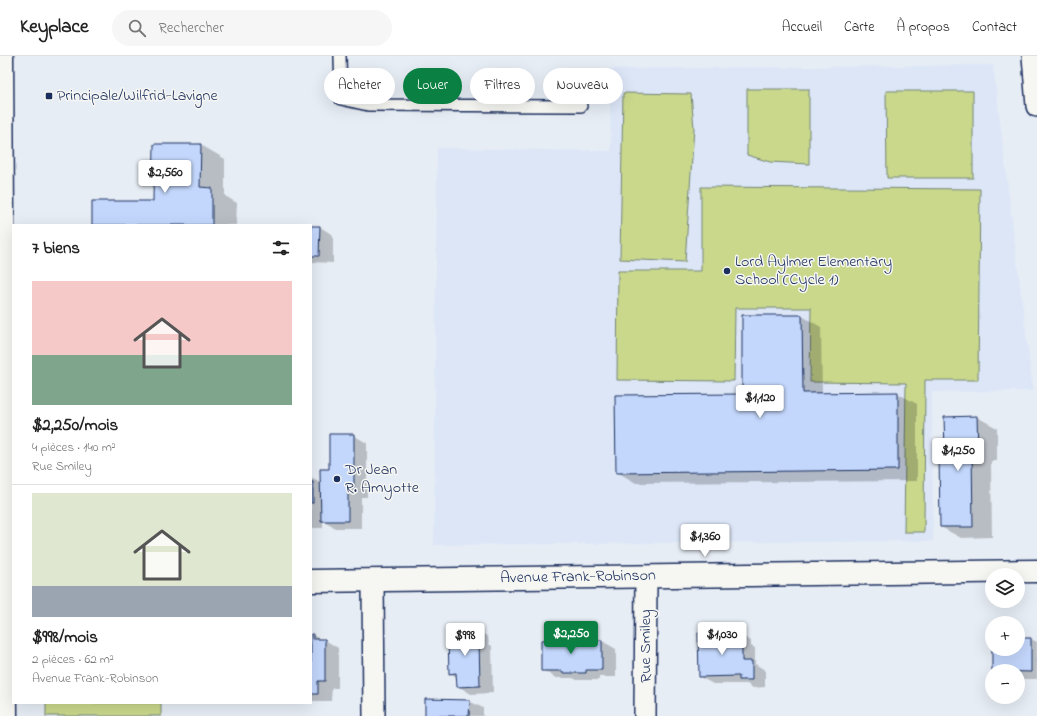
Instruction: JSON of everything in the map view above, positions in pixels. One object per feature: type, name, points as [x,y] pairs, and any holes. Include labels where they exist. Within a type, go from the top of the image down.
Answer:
[{"type":"main road","points":[[2,56],[6,716]]},
{"type":"main road","name":"Avenue Frank-Robinson","points":[[312,581],[1037,571]]},
{"type":"street","points":[[1032,56],[1037,106]]},
{"type":"street","name":"Rue Smiley","points":[[645,716],[646,577]]},
{"type":"street","points":[[373,580],[374,716]]},
{"type":"lane","points":[[340,56],[341,99],[368,105],[581,106]]},
{"type":"shaded area","name":"Lord Aylmer Elementary School (Cycle 1)","points":[[993,65],[1033,391],[932,392],[933,541],[434,545],[437,148],[611,151],[610,104],[623,104],[623,69]]},
{"type":"green space","points":[[747,89],[809,89],[809,164],[770,162],[747,155]]},
{"type":"green space","points":[[886,91],[973,91],[973,178],[887,178]]},
{"type":"green space","points":[[623,93],[691,94],[694,128],[685,262],[620,259]]},
{"type":"green space","points":[[701,187],[980,189],[978,380],[925,380],[924,532],[904,532],[906,383],[810,382],[811,308],[735,308],[734,381],[617,380],[618,271],[701,271]]},
{"type":"green space","points":[[46,704],[161,704],[161,716],[46,716]]},
{"type":"building","points":[[154,144],[201,144],[200,187],[212,188],[212,224],[92,224],[92,201],[153,201]]},
{"type":"building","points":[[312,226],[320,226],[319,256],[312,256]]},
{"type":"building","points":[[742,315],[802,315],[803,393],[898,392],[898,470],[616,473],[615,395],[742,394]]},
{"type":"building","points":[[977,416],[978,451],[972,451],[973,527],[940,527],[939,451],[945,451],[944,417]]},
{"type":"building","name":"Dr Jean R. Amyotte","points":[[329,434],[354,434],[354,489],[348,490],[348,521],[321,521],[320,469],[329,469]]},
{"type":"building","points":[[312,482],[313,482],[312,503]]},
{"type":"building","points":[[475,628],[475,638],[479,638],[480,686],[457,687],[456,673],[449,674],[448,637],[450,637],[450,629]]},
{"type":"building","points":[[737,632],[738,640],[742,640],[742,661],[752,661],[752,680],[739,680],[739,676],[699,677],[698,633]]},
{"type":"building","points":[[312,634],[313,639],[325,639],[325,681],[318,681],[318,694],[312,694]]},
{"type":"building","points":[[563,636],[584,636],[584,640],[602,640],[602,670],[586,670],[586,673],[541,671],[541,640],[563,639]]},
{"type":"building","points":[[1025,638],[1031,638],[1031,672],[1025,672],[1025,664],[992,664],[992,656],[1025,656]]},
{"type":"building","points":[[425,699],[470,700],[469,716],[425,716]]},
{"type":"place","name":"Principale/Wilfrid-Lavigne","points":[[49,96]]},
{"type":"place","name":"Lord Aylmer Elementary School (Cycle 1)","points":[[727,271]]},
{"type":"place","name":"Dr Jean R. Amyotte","points":[[337,479]]}]
